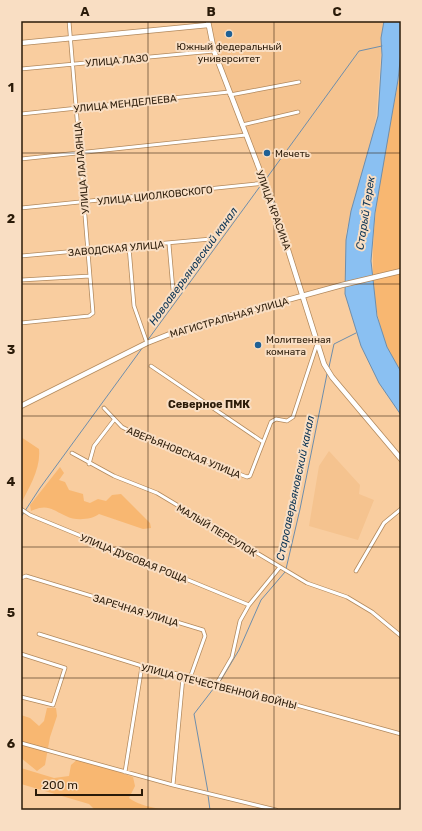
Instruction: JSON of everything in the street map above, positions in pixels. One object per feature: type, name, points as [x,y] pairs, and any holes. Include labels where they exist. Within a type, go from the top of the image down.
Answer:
[{"type":"street","name":"УЛИЦА ЛАЛАЯНЦА","points":[[21,323],[91,315],[90,276],[69,21]]},
{"type":"street","points":[[21,43],[208,23]]},
{"type":"street","name":"УЛИЦА КРАСИНА","points":[[208,23],[214,51],[265,183],[303,296]]},
{"type":"street","name":"УЛИЦА ЛАЗО","points":[[21,69],[214,51]]},
{"type":"street","points":[[230,94],[299,82]]},
{"type":"street","name":"УЛИЦА МЕНДЕЛЕЕВА","points":[[21,114],[230,94]]},
{"type":"street","points":[[242,125],[298,112]]},
{"type":"street","points":[[21,159],[80,154],[246,135]]},
{"type":"street","name":"УЛИЦА ЦИОЛКОВСКОГО","points":[[21,208],[265,183]]},
{"type":"street","name":"ЗАВОДСКАЯ УЛИЦА","points":[[21,256],[129,248],[211,239]]},
{"type":"street","points":[[169,244],[172,290]]},
{"type":"street","points":[[129,248],[134,306],[147,343]]},
{"type":"street","name":"МАГИСТРАЛЬНАЯ УЛИЦА","points":[[21,406],[147,343],[185,328],[342,284],[401,271]]},
{"type":"street","points":[[21,280],[90,276]]},
{"type":"street","points":[[303,296],[324,364],[332,376],[401,460]]},
{"type":"street","points":[[151,366],[263,442],[273,419],[287,421],[292,417],[317,344]]},
{"type":"street","name":"АВЕРЬЯНОВСКАЯ УЛИЦА","points":[[104,408],[114,420],[134,433],[248,477],[252,474],[263,442]]},
{"type":"street","points":[[89,464],[94,446],[114,420]]},
{"type":"street","name":"МАЛЫЙ ПЕРЕУЛОК","points":[[72,453],[89,464],[157,493],[307,583],[347,597],[372,612],[401,636]]},
{"type":"street","name":"УЛИЦА ДУБОВАЯ РОЩА","points":[[21,509],[44,521],[249,604]]},
{"type":"street","points":[[356,571],[384,523],[401,509]]},
{"type":"street","points":[[217,683],[232,657],[237,628],[249,604],[280,567]]},
{"type":"street","name":"ЗАРЕЧНАЯ УЛИЦА","points":[[21,578],[26,576],[203,630],[205,636],[190,678]]},
{"type":"street","name":"УЛИЦА ОТЕЧЕСТВЕННОЙ ВОЙНЫ","points":[[39,634],[142,666],[183,677],[217,683],[401,734]]},
{"type":"street","points":[[21,654],[65,668],[53,705],[40,703],[21,697]]},
{"type":"street","points":[[125,772],[142,666]]},
{"type":"street","points":[[173,785],[183,677]]},
{"type":"street","points":[[21,743],[173,785],[276,810]]},
{"type":"shaded area","points":[[209,21],[384,21],[381,38],[376,116],[372,141],[346,232],[345,286],[301,297],[286,254],[273,206],[213,45]]},
{"type":"shaded area","points":[[401,67],[401,372],[385,340],[376,304],[373,264],[375,223],[380,181]]},
{"type":"shaded area","points":[[21,437],[39,449],[39,456],[34,478],[21,504]]},
{"type":"shaded area","points":[[329,451],[360,485],[359,494],[374,500],[358,540],[309,526],[319,466]]},
{"type":"shaded area","points":[[60,467],[64,473],[59,480],[65,482],[69,490],[83,494],[84,501],[90,503],[98,499],[106,501],[112,495],[121,494],[150,523],[151,528],[143,529],[99,514],[92,518],[78,519],[70,518],[46,507],[31,511],[30,505]]},
{"type":"shaded area","points":[[47,708],[56,708],[57,716],[50,737],[45,765],[37,771],[21,758],[21,715],[30,718],[39,726],[44,721]]},
{"type":"shaded area","points":[[79,758],[133,777],[135,786],[129,798],[137,803],[156,808],[181,810],[95,810],[89,804],[21,784],[21,768],[54,778],[69,776],[71,765]]},
{"type":"water","name":"Старый Терек","points":[[384,21],[401,21],[401,52],[398,80],[375,213],[371,261],[377,316],[387,347],[401,372],[401,415],[379,383],[361,346],[345,294],[346,240],[351,211],[378,116],[382,55],[381,38]]},
{"type":"waterway","name":"Новоаверьяновский канал","points":[[266,179],[359,51],[382,46]]},
{"type":"waterway","name":"Новоаверьяновский канал","points":[[147,341],[261,185]]},
{"type":"waterway","name":"Староаверьяновский канал","points":[[329,367],[334,344],[356,333]]},
{"type":"waterway","name":"Новоаверьяновский канал","points":[[21,517],[40,488],[143,347]]},
{"type":"waterway","name":"Староаверьяновский канал","points":[[286,569],[300,509],[327,374]]},
{"type":"waterway","name":"Староаверьяновский канал","points":[[221,680],[239,650],[261,600],[285,572]]},
{"type":"waterway","name":"Староаверьяновский канал","points":[[208,792],[194,714],[217,684]]},
{"type":"waterway","name":"Староаверьяновский канал","points":[[208,795],[210,810]]},
{"type":"place","name":"Южный федеральный университет","points":[[229,34]]},
{"type":"place","name":"Мечеть","points":[[267,153]]},
{"type":"place","name":"Молитвенная комната","points":[[258,345]]},
{"type":"district","name":"Северное ПМК","points":[[209,404]]}]
